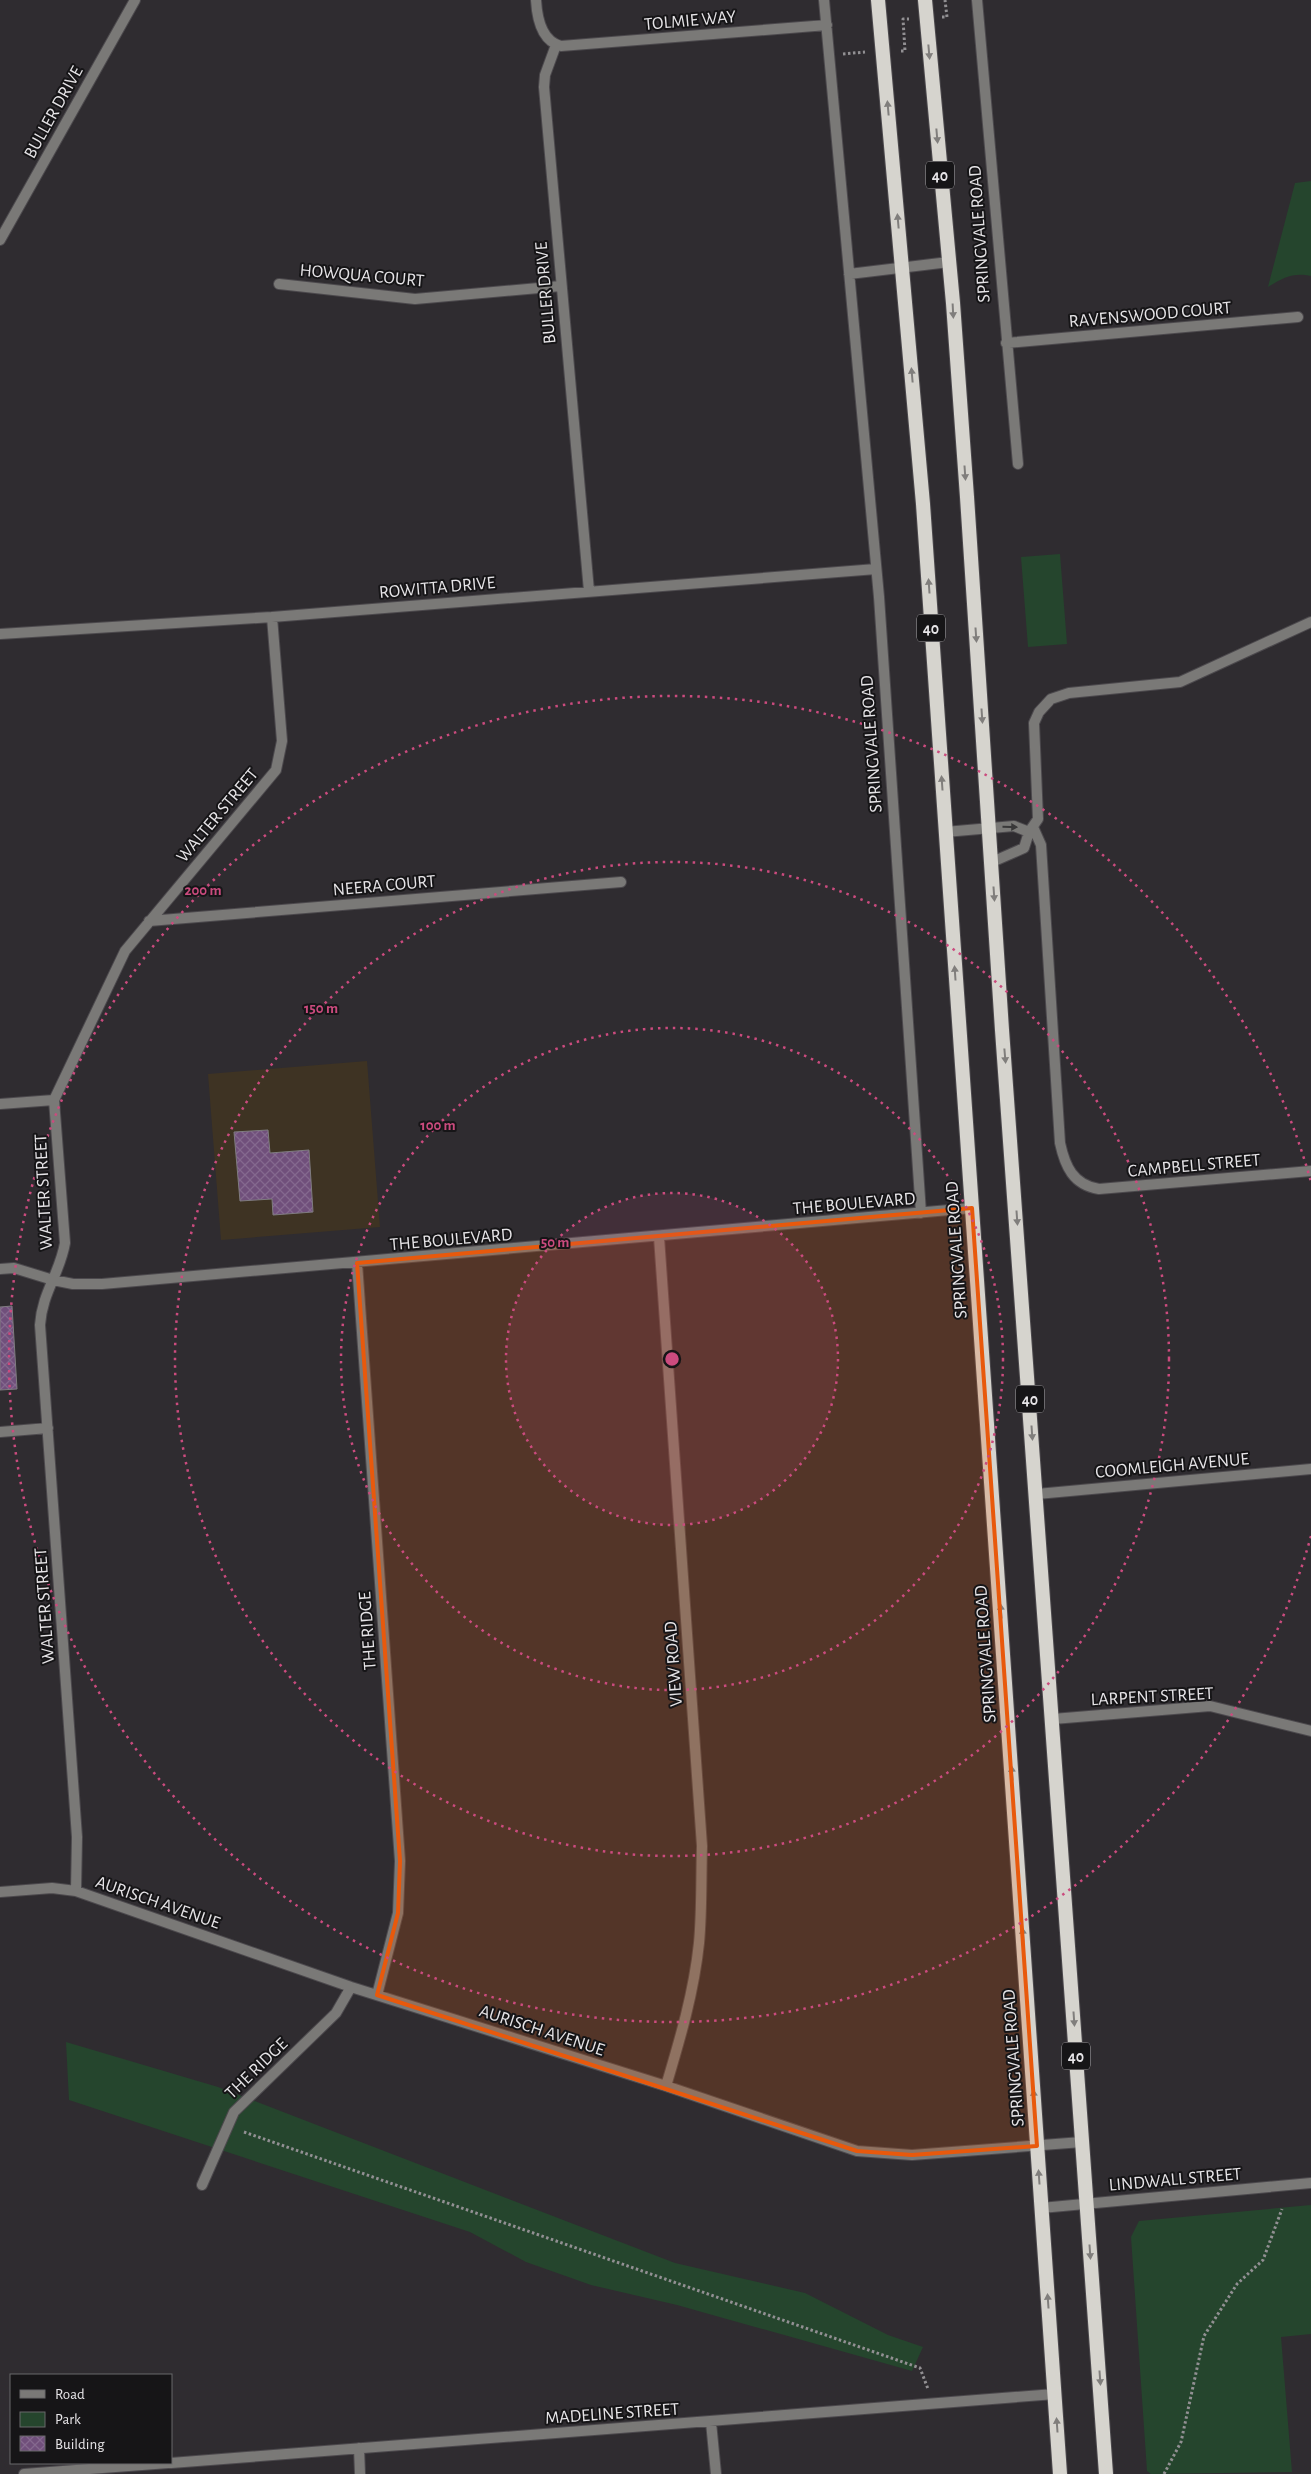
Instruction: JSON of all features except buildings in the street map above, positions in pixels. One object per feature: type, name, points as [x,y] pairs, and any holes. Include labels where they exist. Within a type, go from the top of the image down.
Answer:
[{"type":"highway","name":"SPRINGVALE ROAD","points":[[878,0],[923,504],[1060,2474]]},
{"type":"highway","name":"SPRINGVALE ROAD","points":[[925,0],[967,497],[1106,2474]]},
{"type":"street","name":"BULLER DRIVE","points":[[0,240],[135,0]]},
{"type":"street","points":[[536,0],[541,26],[550,40],[556,45]]},
{"type":"street","name":"SPRINGVALE ROAD","points":[[824,0],[876,569],[921,1213]]},
{"type":"street","name":"SPRINGVALE ROAD","points":[[977,0],[994,169],[1006,343],[1018,464]]},
{"type":"street","name":"TOLMIE WAY","points":[[556,45],[580,46],[827,25]]},
{"type":"street","name":"BULLER DRIVE","points":[[556,45],[545,75],[544,87],[589,591]]},
{"type":"street","name":"SPRINGVALE ROAD","points":[[849,274],[948,262]]},
{"type":"street","name":"HOWQUA COURT","points":[[279,284],[415,299],[561,286]]},
{"type":"street","name":"RAVENSWOOD COURT","points":[[1006,343],[1298,317]]},
{"type":"street","name":"ROWITTA DRIVE","points":[[0,634],[272,617],[876,569]]},
{"type":"street","name":"WALTER STREET","points":[[76,1891],[77,1837],[40,1325],[42,1302],[61,1261],[65,1243],[54,1100],[125,951],[276,770],[282,741],[272,617]]},
{"type":"street","points":[[992,862],[1024,848],[1031,829],[1038,818],[1034,724],[1046,703],[1056,696],[1069,693],[1180,682],[1310,624]]},
{"type":"street","points":[[945,832],[1014,826],[1031,829]]},
{"type":"street","name":"CAMPBELL STREET","points":[[1031,829],[1041,845],[1060,1143],[1065,1164],[1070,1172],[1081,1183],[1098,1189],[1311,1171]]},
{"type":"street","name":"NEERA COURT","points":[[149,921],[621,882]]},
{"type":"street","points":[[0,1104],[54,1100]]},
{"type":"street","name":"THE BOULEVARD","points":[[0,1269],[14,1268],[73,1284],[102,1284],[660,1237],[972,1208]]},
{"type":"street","name":"VIEW ROAD","points":[[660,1237],[702,1846],[699,1943],[694,1977],[679,2042],[666,2086]]},
{"type":"street","name":"THE RIDGE","points":[[357,1263],[400,1861],[398,1913],[378,1995]]},
{"type":"street","points":[[0,1432],[48,1428]]},
{"type":"street","name":"COOMLEIGH AVENUE","points":[[1037,1494],[1311,1469]]},
{"type":"street","name":"LARPENT STREET","points":[[1053,1719],[1210,1706],[1311,1731]]},
{"type":"street","name":"AURISCH AVENUE","points":[[0,1892],[52,1888],[76,1891],[378,1995],[666,2086],[840,2146],[874,2154],[912,2155],[1082,2142]]},
{"type":"street","name":"THE RIDGE","points":[[202,2185],[234,2112],[336,2013],[351,1986]]},
{"type":"street","name":"LINDWALL STREET","points":[[1041,2208],[1311,2183]]},
{"type":"street","name":"MADELINE STREET","points":[[172,2463],[1055,2394]]},
{"type":"street","points":[[711,2422],[716,2474]]},
{"type":"street","points":[[359,2448],[360,2474]]},
{"type":"street","name":"MADELINE STREET","points":[[24,2474],[157,2464]]},
{"type":"path","points":[[244,2132],[920,2368],[933,2404]]},
{"type":"path","points":[[1164,2474],[1181,2442],[1204,2336],[1237,2284],[1263,2260],[1282,2210]]},
{"type":"highlighted area","points":[[972,1208],[1037,2146],[912,2155],[857,2151],[377,1995],[398,1913],[400,1861],[357,1263]]},
{"type":"shaded area","points":[[367,1061],[380,1227],[221,1240],[208,1074]]},
{"type":"green space","points":[[1311,181],[1311,276],[1299,275],[1288,277],[1268,287],[1295,183]]},
{"type":"green space","points":[[1060,554],[1067,644],[1028,647],[1021,557]]},
{"type":"green space","points":[[66,2042],[218,2087],[675,2263],[805,2293],[888,2335],[923,2347],[912,2371],[677,2305],[591,2285],[526,2262],[470,2232],[69,2100]]},
{"type":"green space","points":[[1311,2205],[1311,2334],[1281,2337],[1292,2472],[1151,2474],[1147,2471],[1131,2237],[1139,2221]]}]
